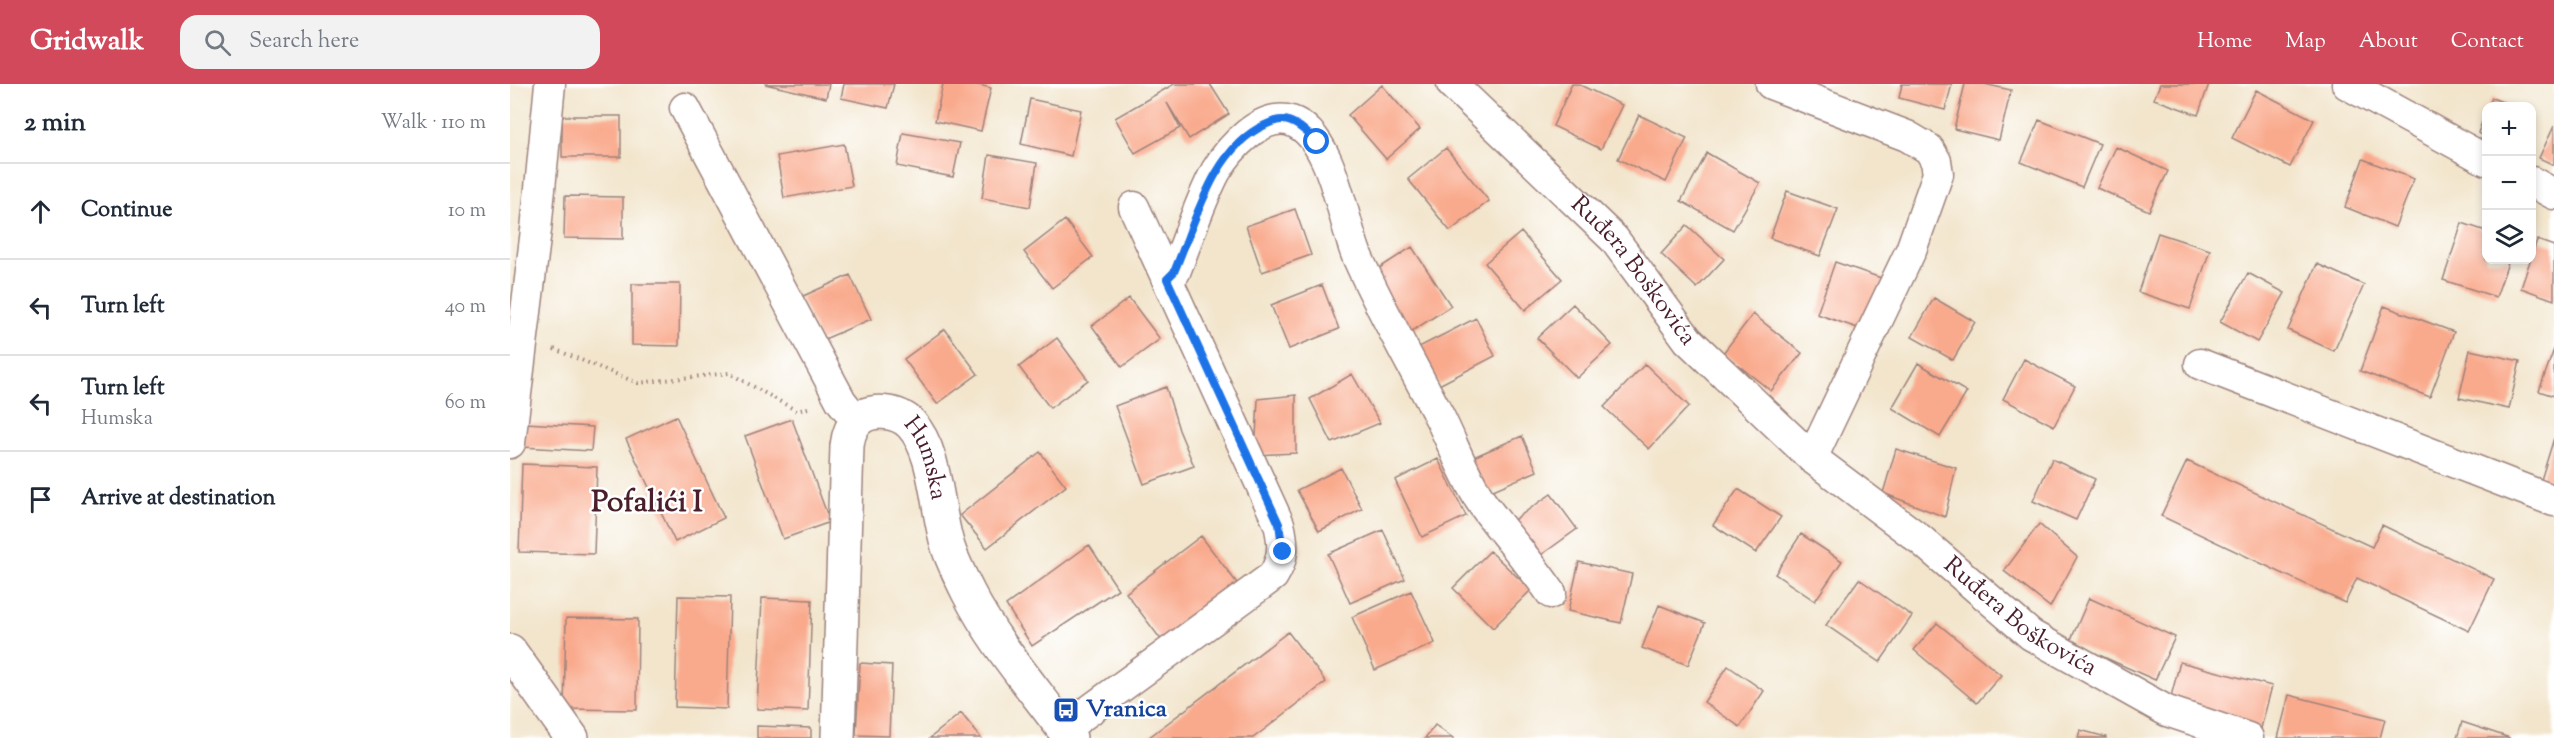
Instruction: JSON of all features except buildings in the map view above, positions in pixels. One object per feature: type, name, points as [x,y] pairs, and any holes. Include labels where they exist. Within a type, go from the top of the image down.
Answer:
[{"type":"street","points":[[510,443],[536,231],[550,84]]},
{"type":"street","name":"Ruđera Boškovića","points":[[1452,84],[1614,239],[1688,340],[1812,458],[1921,540],[2031,635],[2167,711],[2248,738]]},
{"type":"street","points":[[1771,84],[1908,136],[1929,149],[1936,161],[1938,174],[1911,250],[1812,458]]},
{"type":"street","points":[[2348,84],[2482,157]]},
{"type":"street","points":[[685,108],[849,411]]},
{"type":"street","points":[[1167,279],[1174,272],[1216,171],[1236,144],[1254,129],[1273,121],[1290,121],[1301,127],[1317,142],[1330,167],[1357,255],[1480,502],[1551,593]]},
{"type":"street","points":[[2536,185],[2554,194]]},
{"type":"street","name":"Humska","points":[[838,738],[846,446],[849,411],[893,414],[909,422],[920,435],[926,450],[949,549],[969,593],[1000,643],[1067,734],[1273,576],[1280,566],[1283,552],[1279,524],[1134,207]]},
{"type":"street","points":[[2200,364],[2554,501]]},
{"type":"street","points":[[510,651],[572,738]]},
{"type":"path","points":[[523,338],[597,365],[638,384],[729,373],[797,411],[849,411]]},
{"type":"place","name":"Vranica","points":[[1066,710]]},
{"type":"district","name":"Pofalići I","points":[[647,503]]},
{"type":"route","points":[[1283,552],[1283,538],[1279,524],[1167,279],[1174,272],[1216,171],[1236,144],[1254,129],[1273,121],[1290,121],[1301,127],[1317,142]]}]
